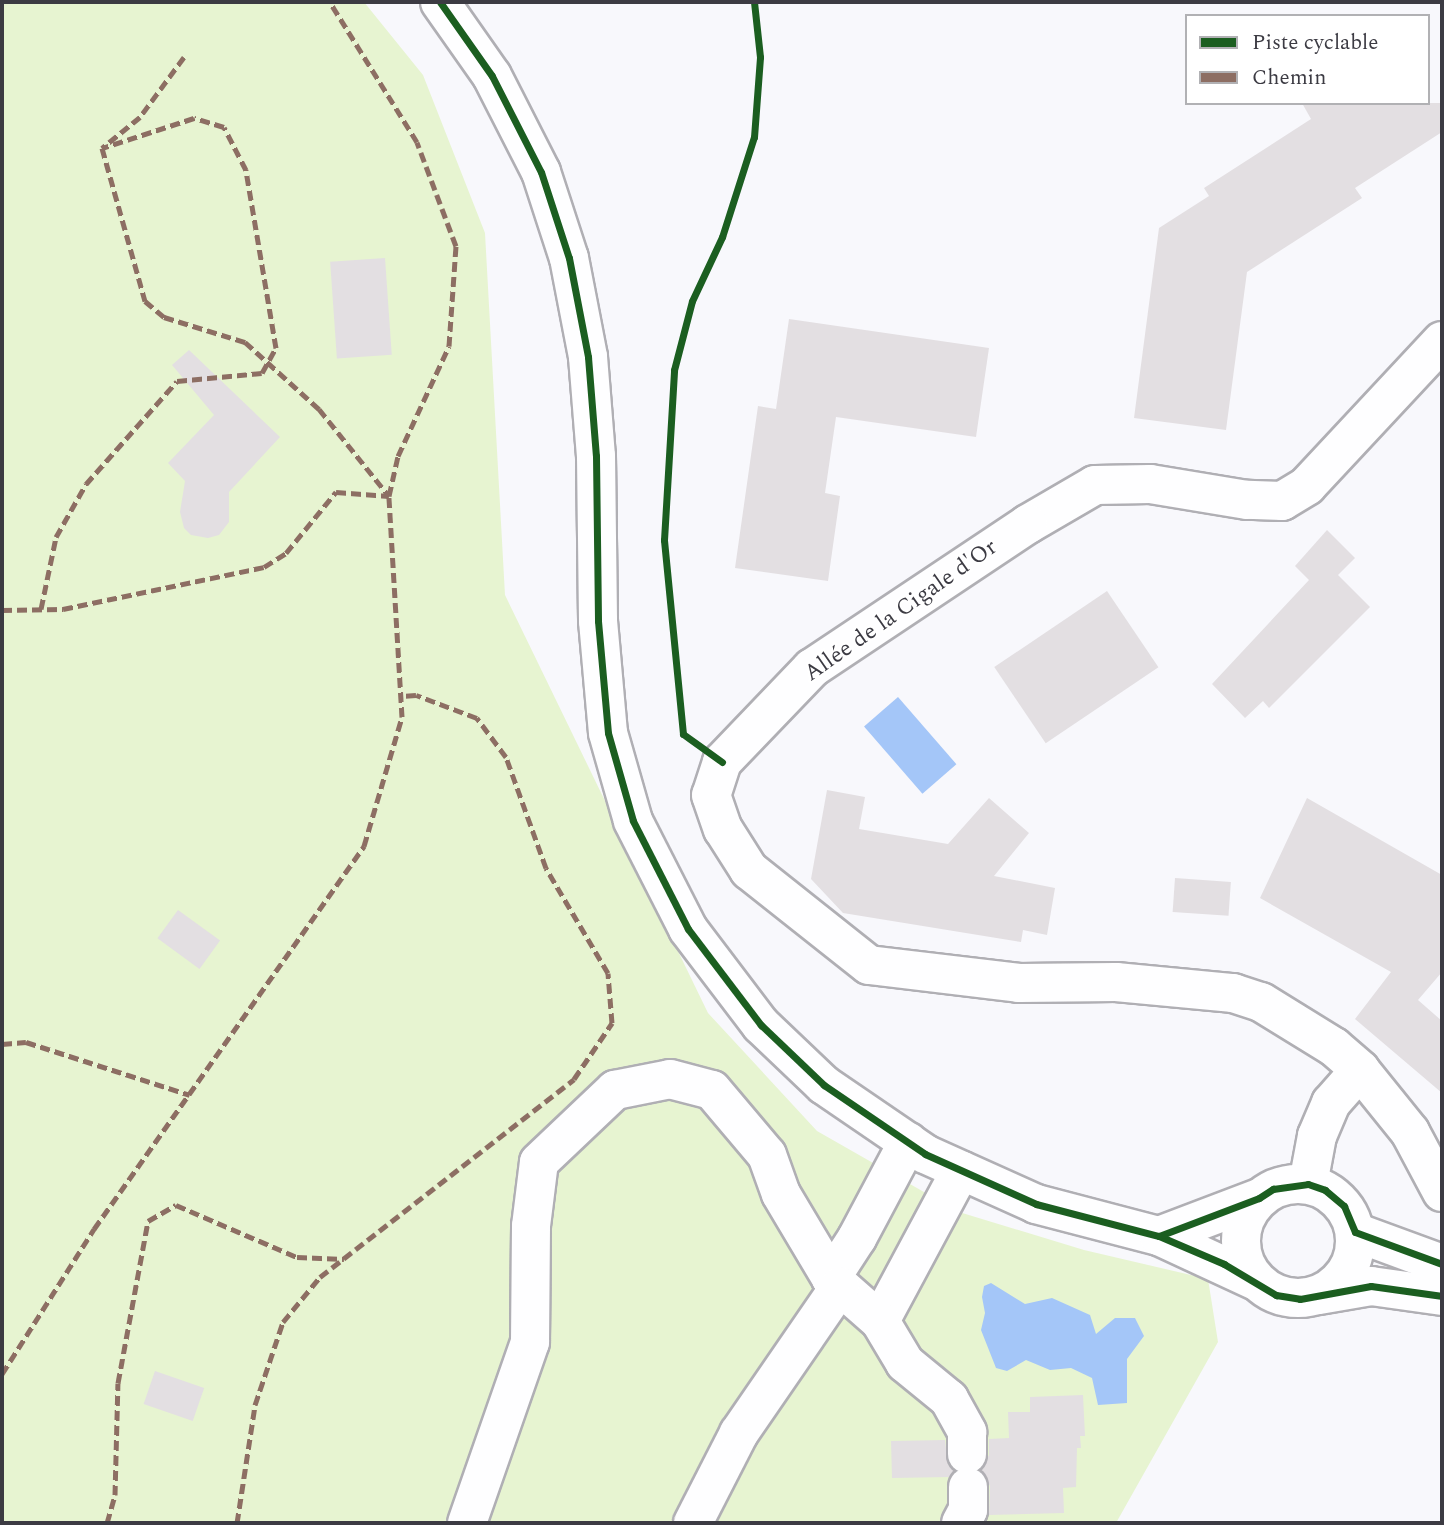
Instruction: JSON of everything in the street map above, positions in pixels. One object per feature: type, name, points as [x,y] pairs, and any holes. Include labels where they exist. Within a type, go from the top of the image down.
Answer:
[{"type":"main road","points":[[440,2],[492,76],[541,172],[569,258],[588,357],[596,456],[598,621],[608,733],[634,821],[688,929],[761,1025],[824,1085],[908,1142],[1036,1204],[1159,1236],[1255,1280],[1276,1294],[1300,1299],[1371,1286],[1442,1296]]},
{"type":"main road","name":"Allée de la Cigale d'Or","points":[[1438,1169],[1360,1070],[1334,1047],[1261,1002],[1233,993],[1116,982],[1019,983],[869,965],[750,870],[723,829],[711,794],[722,762],[811,668],[1028,524],[1095,485],[1150,484],[1247,500],[1282,501],[1307,486],[1442,341]]},
{"type":"main road","points":[[1308,1184],[1317,1136],[1331,1103],[1360,1070]]},
{"type":"main road","points":[[467,1523],[530,1342],[531,1226],[539,1161],[615,1090],[670,1079],[712,1090],[767,1155],[781,1194],[835,1282],[880,1321],[905,1363],[949,1399],[967,1432],[965,1488]]},
{"type":"main road","points":[[693,1523],[739,1433],[835,1282],[908,1142]]},
{"type":"main road","points":[[880,1321],[961,1170]]},
{"type":"main road","points":[[1159,1236],[1259,1198],[1273,1189],[1308,1184],[1325,1190],[1344,1206],[1355,1233],[1349,1267],[1335,1285],[1319,1295]]},
{"type":"main road","points":[[1255,1280],[1245,1264],[1240,1238],[1245,1216],[1259,1198]]},
{"type":"main road","points":[[1355,1233],[1442,1264]]},
{"type":"green space","points":[[2,2],[364,2],[423,75],[485,233],[505,595],[708,1013],[817,1131],[959,1212],[1084,1250],[1208,1279],[1218,1342],[1116,1523],[2,1523]]},
{"type":"water","points":[[898,697],[956,764],[922,794],[864,727]]},
{"type":"water","points":[[991,1283],[1025,1304],[1052,1298],[1090,1315],[1096,1334],[1115,1318],[1135,1318],[1144,1336],[1127,1359],[1127,1403],[1098,1405],[1092,1378],[1071,1368],[1050,1370],[1026,1360],[1007,1371],[996,1368],[981,1330],[985,1313],[982,1297],[984,1286]]},
{"type":"building","points":[[1442,103],[1442,132],[1355,188],[1362,198],[1247,272],[1226,430],[1134,418],[1159,228],[1209,196],[1204,188],[1311,119],[1303,105]]},
{"type":"building","points":[[385,258],[392,355],[337,359],[330,262]]},
{"type":"building","points":[[789,319],[989,348],[976,437],[836,417],[825,493],[840,496],[828,581],[735,568],[758,406],[776,409]]},
{"type":"building","points":[[189,350],[280,437],[229,492],[229,522],[219,535],[208,538],[191,535],[184,528],[180,512],[185,481],[168,463],[214,415],[172,365]]},
{"type":"building","points":[[1327,530],[1355,558],[1338,575],[1370,607],[1269,708],[1263,701],[1245,718],[1212,684],[1309,580],[1295,566]]},
{"type":"building","points":[[1107,591],[1158,667],[1046,743],[994,667]]},
{"type":"building","points":[[827,790],[865,797],[859,829],[948,844],[989,798],[1029,833],[994,876],[1055,888],[1047,935],[1023,930],[1021,942],[843,913],[811,879]]},
{"type":"building","points":[[1307,798],[1442,875],[1442,972],[1418,1000],[1442,1021],[1442,1093],[1355,1019],[1391,972],[1260,898]]},
{"type":"building","points":[[1175,878],[1231,882],[1228,916],[1173,912]]},
{"type":"building","points":[[178,910],[220,941],[199,969],[157,938]]},
{"type":"building","points":[[155,1371],[204,1388],[193,1421],[144,1404]]},
{"type":"building","points":[[1083,1395],[1085,1436],[1080,1436],[1081,1448],[1077,1448],[1076,1487],[1063,1488],[1064,1513],[989,1515],[990,1486],[981,1470],[989,1455],[989,1439],[1009,1438],[1008,1412],[1030,1412],[1030,1397]]},
{"type":"building","points":[[945,1440],[948,1464],[954,1471],[949,1477],[892,1478],[891,1441]]},
{"type":"marked path","points":[[2,1374],[94,1229],[364,846],[402,717],[389,496],[398,456],[449,346],[456,246],[417,142],[330,2]]},
{"type":"marked path","points":[[184,57],[140,117],[102,148],[145,301],[164,317],[245,342],[319,409],[389,496]]},
{"type":"marked path","points":[[41,609],[56,537],[86,484],[177,381],[262,373],[276,348],[246,170],[224,127],[194,118],[102,148]]},
{"type":"marked path","points":[[2,610],[63,609],[264,567],[286,553],[336,492],[389,496]]},
{"type":"marked path","points":[[237,1523],[255,1405],[283,1322],[320,1277],[574,1079],[612,1023],[608,973],[546,868],[506,757],[477,718],[416,695],[402,696]]},
{"type":"marked path","points":[[2,1044],[26,1042],[190,1095]]},
{"type":"marked path","points":[[107,1523],[115,1495],[118,1383],[148,1221],[176,1205],[297,1257],[344,1259]]},
{"type":"cycle path","points":[[440,2],[492,76],[541,172],[569,258],[588,357],[596,456],[598,621],[608,733],[633,821],[688,929],[761,1025],[824,1085],[925,1154],[1036,1204],[1159,1236],[1224,1264],[1276,1295],[1300,1299],[1371,1286],[1442,1296]]},
{"type":"cycle path","points":[[722,762],[683,734],[664,540],[674,370],[692,301],[722,237],[754,137],[760,57],[754,2]]},
{"type":"cycle path","points":[[1159,1236],[1259,1198],[1273,1189],[1308,1184],[1325,1190],[1344,1206],[1355,1232],[1442,1264]]}]
